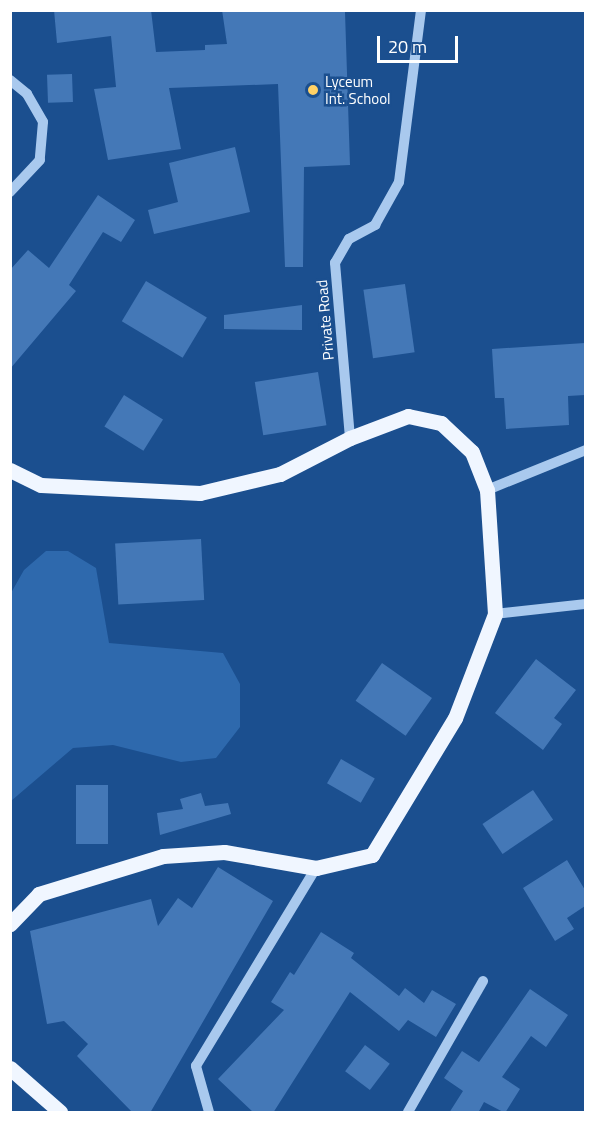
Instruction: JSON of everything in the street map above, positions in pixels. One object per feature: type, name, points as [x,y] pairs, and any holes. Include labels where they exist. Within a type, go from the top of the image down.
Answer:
[{"type":"main road","points":[[10,470],[41,485],[200,493],[280,474],[350,438],[408,416],[441,423],[472,452],[487,490],[495,614],[455,718],[372,855],[316,868],[224,852],[163,856],[39,894],[10,924]]},
{"type":"main road","points":[[10,1068],[60,1113]]},
{"type":"street","name":"Private Road","points":[[350,438],[335,263],[349,239],[375,225],[399,182],[422,10]]},
{"type":"street","points":[[10,80],[27,94],[43,122],[40,160],[10,192]]},
{"type":"street","points":[[487,490],[585,450]]},
{"type":"street","points":[[495,614],[585,604]]},
{"type":"street","points":[[209,1113],[196,1066],[316,868]]},
{"type":"street","points":[[408,1113],[483,981]]},
{"type":"shaded area","points":[[46,551],[68,551],[96,568],[109,643],[223,653],[240,684],[240,727],[216,758],[181,762],[113,745],[73,748],[11,801],[11,593],[24,570]]},
{"type":"building","points":[[54,10],[151,10],[156,52],[205,50],[205,45],[227,44],[222,10],[345,12],[350,165],[304,167],[303,267],[285,267],[278,84],[169,88],[181,149],[108,160],[94,89],[116,87],[111,36],[57,43]]},
{"type":"building","points":[[72,74],[73,102],[48,103],[47,75]]},
{"type":"building","points":[[235,147],[250,212],[154,234],[148,210],[178,202],[169,163]]},
{"type":"building","points":[[98,195],[135,220],[121,242],[103,232],[69,285],[76,291],[10,369],[10,270],[28,250],[49,268]]},
{"type":"building","points":[[146,281],[207,318],[183,358],[122,321]]},
{"type":"building","points":[[405,284],[415,352],[373,358],[363,290]]},
{"type":"building","points":[[302,305],[302,330],[224,329],[224,315]]},
{"type":"building","points":[[585,343],[585,395],[568,396],[569,425],[506,429],[504,398],[495,398],[492,349]]},
{"type":"building","points":[[318,372],[326,425],[263,435],[255,382]]},
{"type":"building","points":[[124,395],[163,419],[143,451],[104,426]]},
{"type":"building","points":[[201,539],[204,600],[118,604],[115,544]]},
{"type":"building","points":[[536,659],[576,690],[554,718],[562,724],[543,750],[495,713]]},
{"type":"building","points":[[382,663],[432,698],[406,736],[356,701]]},
{"type":"building","points":[[341,759],[375,778],[361,803],[327,783]]},
{"type":"building","points":[[76,785],[108,785],[108,844],[76,844]]},
{"type":"building","points":[[533,790],[553,820],[503,854],[482,824]]},
{"type":"building","points":[[201,793],[205,806],[228,803],[231,814],[160,835],[157,813],[183,809],[180,799]]},
{"type":"building","points":[[567,860],[585,890],[585,906],[567,918],[574,929],[555,941],[523,888]]},
{"type":"building","points":[[218,867],[273,901],[150,1113],[133,1113],[77,1056],[88,1044],[64,1021],[47,1024],[30,931],[151,899],[158,926],[178,898],[192,908]]},
{"type":"building","points":[[321,932],[354,953],[351,958],[399,996],[405,988],[424,1003],[432,990],[456,1004],[436,1037],[408,1020],[399,1031],[350,992],[273,1113],[254,1113],[218,1079],[284,1010],[271,1002],[290,972],[294,975]]},
{"type":"building","points":[[530,989],[568,1015],[546,1047],[531,1036],[502,1077],[520,1089],[505,1113],[484,1102],[478,1113],[449,1113],[463,1091],[444,1078],[462,1051],[479,1062]]},
{"type":"building","points":[[365,1045],[390,1064],[370,1090],[345,1071]]},
{"type":"place","name":"Lyceum Int. School","points":[[313,90]]}]
